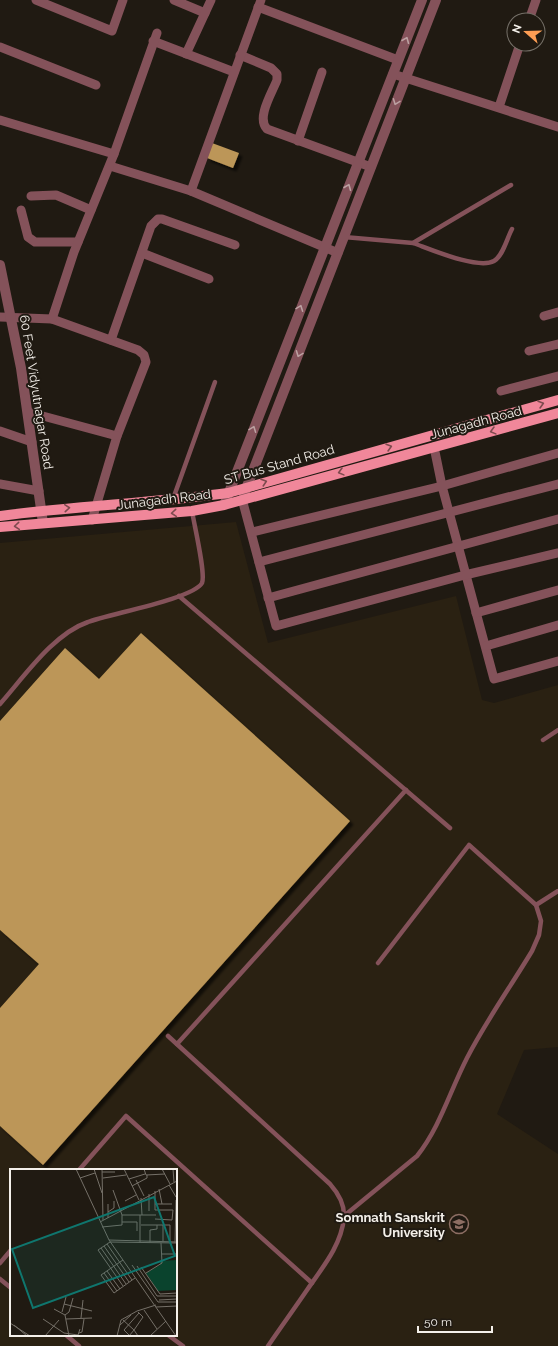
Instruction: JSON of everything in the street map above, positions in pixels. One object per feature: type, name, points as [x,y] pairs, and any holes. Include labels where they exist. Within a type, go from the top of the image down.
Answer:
[{"type":"main road","name":"ST Bus Stand Road","points":[[0,516],[41,511],[173,500],[228,493],[558,400]]},
{"type":"main road","name":"Junagadh Road","points":[[0,527],[192,511],[224,505],[558,414]]},
{"type":"street","points":[[36,0],[59,4],[112,31],[123,0]]},
{"type":"street","points":[[174,0],[205,12]]},
{"type":"street","points":[[186,54],[211,0]]},
{"type":"street","points":[[224,505],[422,0]]},
{"type":"street","points":[[436,0],[242,499],[276,626],[465,575],[558,553]]},
{"type":"street","points":[[532,12],[536,0]]},
{"type":"street","points":[[191,191],[259,4],[398,60]]},
{"type":"street","points":[[52,319],[78,242],[110,166],[155,37],[186,54],[234,72]]},
{"type":"street","points":[[0,47],[96,85]]},
{"type":"street","points":[[499,108],[517,52]]},
{"type":"street","points":[[240,55],[274,70],[277,80],[263,117],[264,126],[270,131],[371,167]]},
{"type":"street","points":[[298,141],[322,72]]},
{"type":"street","points":[[393,74],[558,126]]},
{"type":"street","points":[[0,120],[114,154]]},
{"type":"street","points":[[373,123],[386,128]]},
{"type":"street","points":[[110,166],[191,191],[338,253]]},
{"type":"street","points":[[31,196],[56,195],[91,210]]},
{"type":"street","points":[[21,210],[30,240],[36,242],[78,242]]},
{"type":"street","points":[[111,340],[151,226],[158,219],[162,219],[235,245]]},
{"type":"street","points":[[142,253],[208,279]]},
{"type":"street","name":"60 Feet Vidyutnagar Road","points":[[0,265],[12,316],[28,412],[43,523]]},
{"type":"street","points":[[544,316],[558,312]]},
{"type":"street","points":[[0,317],[12,316],[52,319],[138,350],[144,355],[146,362],[117,436],[92,520]]},
{"type":"street","points":[[529,351],[558,344]]},
{"type":"street","points":[[501,392],[558,376]]},
{"type":"street","points":[[28,412],[117,436]]},
{"type":"street","points":[[0,431],[32,442]]},
{"type":"street","points":[[434,447],[442,486],[465,575],[494,679],[558,662]]},
{"type":"street","points":[[252,532],[442,486],[558,453]]},
{"type":"street","points":[[0,484],[39,491]]},
{"type":"street","points":[[259,562],[558,484]]},
{"type":"street","points":[[268,598],[558,519]]},
{"type":"street","points":[[476,612],[558,590]]},
{"type":"street","points":[[486,646],[558,625]]},
{"type":"lane","points":[[413,243],[511,185]]},
{"type":"lane","points":[[344,237],[413,243],[474,263],[486,264],[494,261],[501,253],[512,229]]},
{"type":"lane","points":[[173,500],[215,382]]},
{"type":"lane","points":[[0,704],[56,641],[87,622],[179,596],[198,588],[204,576],[192,511]]},
{"type":"lane","points":[[179,596],[450,828]]},
{"type":"lane","points":[[543,740],[558,730]]},
{"type":"lane","points":[[177,1044],[406,790]]},
{"type":"lane","points":[[344,1216],[417,1156],[426,1145],[435,1130],[468,1056],[532,951],[539,935],[541,921],[536,905],[469,845],[378,963]]},
{"type":"lane","points":[[536,905],[558,891]]},
{"type":"lane","points":[[168,1036],[330,1184],[337,1193],[344,1216],[338,1242],[312,1283],[268,1346]]},
{"type":"lane","points":[[80,1169],[126,1116],[312,1283]]},
{"type":"lane","points":[[0,1263],[10,1251]]},
{"type":"lane","points":[[0,1279],[10,1287]]},
{"type":"lane","points":[[67,1336],[79,1346]]},
{"type":"lane","points":[[169,1336],[183,1346]]},
{"type":"shaded area","points":[[236,522],[268,643],[456,596],[482,700],[494,703],[558,685],[558,1047],[524,1050],[497,1114],[558,1154],[558,1346],[0,1346],[0,543]]},
{"type":"building","points":[[212,143],[239,153],[233,168],[207,158]]},
{"type":"building","points":[[141,633],[350,821],[43,1165],[0,1126],[0,1008],[39,964],[0,930],[0,721],[65,648],[99,679]]},
{"type":"place","name":"Somnath Sanskrit University","points":[[459,1224]]}]
